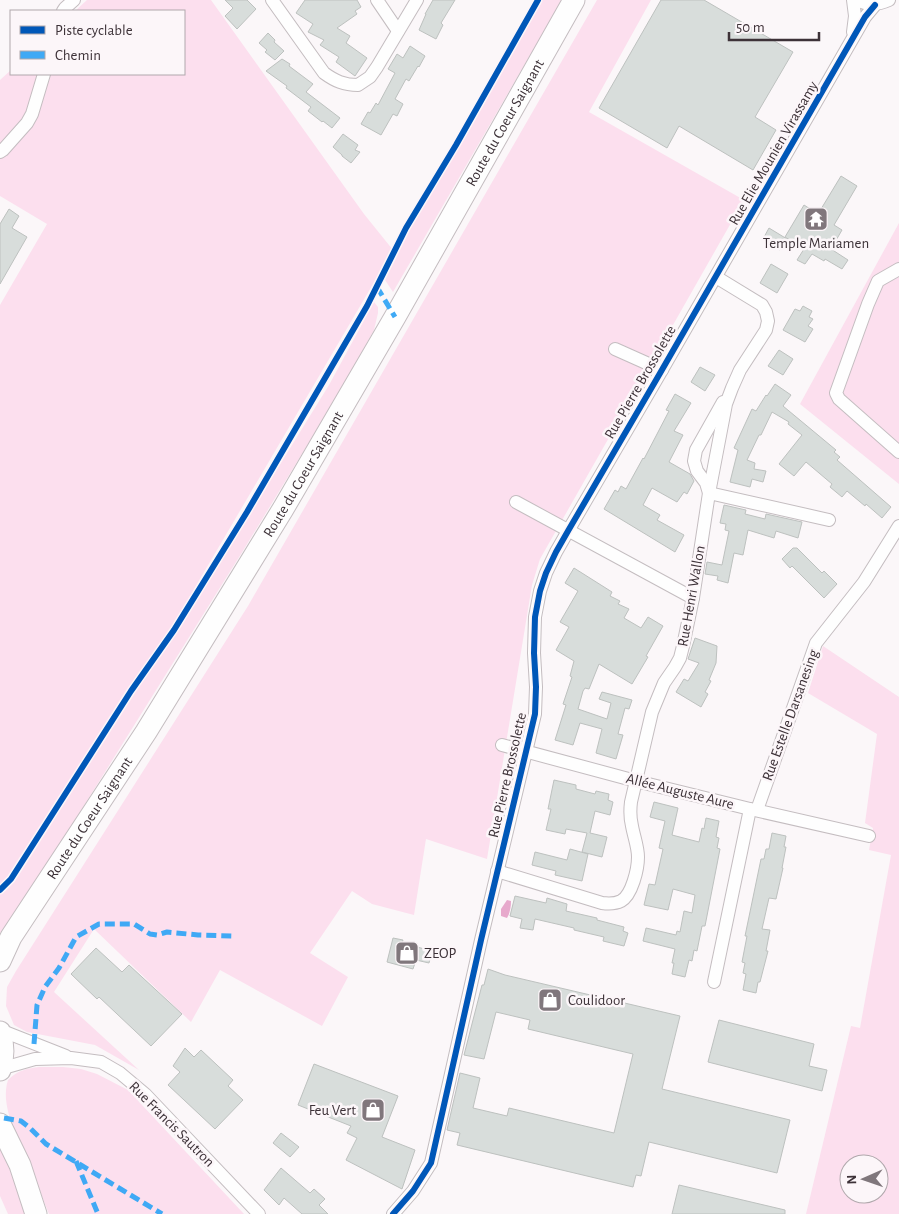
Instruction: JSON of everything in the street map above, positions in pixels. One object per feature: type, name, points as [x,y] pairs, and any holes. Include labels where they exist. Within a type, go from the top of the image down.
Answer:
[{"type":"main road","name":"Route du Coeur Saignant","points":[[0,961],[6,942],[146,732],[283,509],[395,317],[574,0]]},
{"type":"main road","points":[[0,1031],[3,1042],[3,1056],[0,1070]]},
{"type":"main road","points":[[0,1124],[20,1165],[36,1214]]},
{"type":"street","points":[[64,10],[74,0]]},
{"type":"street","points":[[272,0],[324,73],[340,83],[358,85],[370,76],[377,67],[417,0]]},
{"type":"street","points":[[376,0],[398,31]]},
{"type":"street","points":[[855,0],[875,4],[889,0],[899,3]]},
{"type":"street","name":"Rue Elie Mounien Virassamy","points":[[852,41],[855,0]]},
{"type":"street","name":"Rue Elie Mounien Virassamy","points":[[716,277],[865,17],[875,4]]},
{"type":"street","points":[[0,152],[27,123],[32,114],[44,75]]},
{"type":"street","points":[[899,269],[878,281],[836,393],[839,399],[899,452]]},
{"type":"street","name":"Rue Pierre Brossolette","points":[[393,1214],[413,1191],[432,1163],[497,871],[535,714],[534,653],[536,617],[538,600],[546,573],[568,531],[716,277]]},
{"type":"street","name":"Rue Henri Wallon","points":[[497,871],[602,903],[612,904],[628,895],[636,874],[638,858],[630,813],[631,802],[652,712],[664,683],[680,658],[683,646],[726,404],[740,370],[766,330],[768,320],[762,305],[716,277]]},
{"type":"street","points":[[615,349],[662,370]]},
{"type":"street","points":[[732,388],[696,450],[694,461],[706,483],[709,493],[829,520]]},
{"type":"street","points":[[516,502],[693,598]]},
{"type":"street","name":"Rue Estelle Darsanesing","points":[[754,809],[816,643],[864,582],[899,526]]},
{"type":"street","name":"Allée Auguste Aure","points":[[502,745],[636,781],[754,809],[714,982]]},
{"type":"street","points":[[754,809],[869,836]]},
{"type":"street","points":[[0,1031],[71,1058]]},
{"type":"street","points":[[0,1070],[35,1059],[71,1058]]},
{"type":"street","name":"Rue Francis Sautron","points":[[71,1058],[101,1062],[120,1073],[145,1094],[259,1214]]},
{"type":"shaded area","points":[[87,0],[211,0],[364,214],[393,250],[129,700],[179,628],[329,385],[374,302],[378,307],[378,313],[374,330],[339,393],[22,905],[0,933],[0,305],[47,224],[0,196],[0,80],[10,71],[10,75],[185,75],[185,10],[76,10]]},
{"type":"shaded area","points":[[541,0],[562,0],[393,292],[385,280],[412,225]]},
{"type":"shaded area","points":[[597,0],[651,0],[589,112],[744,200],[540,559],[532,585],[487,859],[426,839],[414,915],[372,904],[352,891],[310,953],[348,977],[322,1026],[220,970],[191,1022],[94,929],[54,992],[139,1070],[95,1045],[27,1032],[14,1025],[6,1006],[7,987],[16,971],[248,606]]},
{"type":"shaded area","points":[[899,223],[899,484],[800,404]]},
{"type":"shaded area","points":[[823,646],[899,697],[899,1214],[806,1214],[851,1026],[860,1028],[891,855],[869,850],[873,828],[865,823],[877,734],[808,693]]},
{"type":"shaded area","points":[[507,900],[511,901],[507,918],[501,916],[501,909]]},
{"type":"shaded area","points":[[39,1067],[81,1069],[97,1074],[128,1090],[244,1214],[49,1214],[10,1119],[6,1099],[8,1080],[21,1071]]},
{"type":"shaded area","points":[[0,1136],[27,1214],[8,1214],[0,1196]]},
{"type":"building","points":[[225,0],[247,0],[256,9],[237,29],[225,16],[233,8]]},
{"type":"building","points":[[305,0],[357,0],[361,7],[355,11],[357,14],[337,28],[350,36],[346,43],[367,58],[355,76],[336,62],[339,57],[320,45],[324,40],[308,32],[313,24],[296,13]]},
{"type":"building","points":[[433,0],[455,0],[441,23],[443,25],[436,39],[419,30]]},
{"type":"building","points":[[661,0],[704,0],[793,52],[755,117],[776,130],[753,170],[679,126],[667,148],[599,108]]},
{"type":"building","points":[[268,33],[284,51],[275,60],[265,52],[267,50],[259,43]]},
{"type":"building","points":[[410,46],[425,56],[409,81],[406,79],[395,99],[403,104],[397,116],[393,114],[381,135],[361,124],[376,103],[378,105],[395,73],[388,69],[397,54],[403,58]]},
{"type":"building","points":[[282,59],[313,84],[306,92],[340,118],[332,128],[308,111],[311,107],[266,71]]},
{"type":"building","points":[[343,134],[358,145],[355,150],[360,152],[351,163],[333,147]]},
{"type":"building","name":"Temple Mariamen","points":[[841,176],[857,186],[834,225],[842,230],[831,249],[848,260],[842,269],[812,254],[805,264],[797,260],[804,249],[785,237],[804,205],[818,214]]},
{"type":"building","points":[[9,209],[19,216],[12,228],[27,237],[0,284],[0,224]]},
{"type":"building","points":[[769,228],[787,239],[780,250],[763,239]]},
{"type":"building","points":[[771,264],[788,274],[777,293],[760,283]]},
{"type":"building","points":[[803,306],[812,311],[809,317],[813,319],[808,326],[813,329],[805,342],[783,330],[795,309],[800,311]]},
{"type":"building","points":[[779,350],[793,359],[783,375],[768,366]]},
{"type":"building","points":[[700,367],[715,375],[705,391],[691,382]]},
{"type":"building","points":[[775,384],[791,395],[783,406],[836,450],[834,452],[840,457],[837,460],[891,507],[882,518],[847,491],[842,497],[830,487],[832,484],[806,462],[794,476],[779,464],[802,435],[788,424],[789,422],[772,412],[747,460],[755,463],[754,469],[766,471],[763,482],[752,479],[750,487],[730,482],[738,450],[734,448],[752,409],[756,411]]},
{"type":"building","points":[[675,394],[691,403],[674,431],[683,435],[669,462],[690,474],[694,481],[687,494],[684,492],[677,502],[652,488],[643,505],[660,515],[657,520],[684,535],[675,552],[604,509],[615,490],[618,492],[621,486],[626,489],[669,411],[666,410]]},
{"type":"building","points":[[724,505],[746,510],[745,514],[765,519],[766,514],[802,522],[798,538],[776,531],[774,538],[748,530],[743,555],[734,553],[728,583],[717,580],[718,576],[705,574],[707,562],[722,565],[729,531],[725,530],[726,524],[720,523]]},
{"type":"building","points":[[793,548],[797,548],[822,573],[824,571],[837,584],[824,598],[792,566],[790,568],[782,559]]},
{"type":"building","points":[[574,568],[612,592],[610,596],[620,601],[618,604],[629,609],[624,618],[641,628],[648,617],[663,626],[632,684],[599,664],[589,689],[585,688],[583,691],[578,709],[607,719],[611,703],[599,699],[602,692],[632,700],[629,709],[625,708],[618,734],[623,735],[616,759],[596,753],[602,729],[580,723],[573,745],[555,740],[566,705],[563,704],[572,677],[570,676],[574,661],[556,650],[569,627],[560,622],[578,591],[565,583]]},
{"type":"building","points":[[695,638],[717,646],[716,663],[709,680],[711,681],[705,692],[708,694],[701,707],[676,692],[684,679],[688,681],[699,663],[688,659]]},
{"type":"building","points":[[554,780],[576,785],[576,789],[595,794],[596,791],[609,794],[608,800],[613,802],[610,815],[595,811],[590,833],[607,837],[602,857],[582,852],[587,833],[566,829],[565,834],[546,830],[551,809],[548,809]]},
{"type":"building","points":[[654,802],[678,808],[672,835],[699,842],[706,818],[719,821],[716,837],[719,838],[717,848],[720,849],[705,926],[702,926],[697,951],[694,950],[692,961],[689,960],[685,977],[672,974],[675,949],[643,941],[646,928],[676,935],[677,931],[680,932],[684,911],[692,913],[695,895],[673,889],[668,910],[644,905],[649,884],[655,885],[663,849],[659,848],[665,821],[650,817]]},
{"type":"building","points":[[772,833],[786,836],[784,847],[786,847],[776,899],[769,898],[762,929],[770,930],[766,951],[768,951],[756,993],[743,990],[746,974],[743,973],[745,963],[742,962],[747,936],[745,936],[761,859],[764,859],[766,849],[769,849]]},
{"type":"building","points":[[570,849],[588,854],[582,881],[555,875],[556,871],[532,865],[535,852],[567,860]]},
{"type":"building","points":[[515,896],[546,903],[547,898],[567,904],[566,911],[624,927],[623,931],[628,933],[624,946],[603,941],[604,937],[535,919],[533,930],[520,928],[522,919],[510,916]]},
{"type":"building","points":[[393,938],[403,940],[402,943],[432,951],[429,963],[416,960],[413,969],[387,962]]},
{"type":"building","points":[[96,948],[122,972],[129,965],[182,1014],[151,1046],[99,997],[97,999],[71,974]]},
{"type":"building","points":[[488,969],[505,975],[680,1016],[662,1089],[790,1120],[777,1173],[649,1142],[641,1176],[636,1175],[633,1187],[457,1145],[460,1133],[447,1130],[460,1073],[480,1078],[473,1108],[507,1116],[509,1108],[614,1133],[633,1054],[528,1029],[530,1020],[496,1012],[484,1059],[464,1055]]},
{"type":"building","points":[[719,1020],[814,1044],[809,1066],[827,1070],[822,1091],[708,1062]]},
{"type":"building","points":[[185,1048],[194,1057],[201,1050],[233,1080],[228,1086],[243,1100],[215,1129],[168,1085],[180,1072],[173,1066]]},
{"type":"building","points":[[314,1064],[398,1096],[382,1137],[415,1150],[402,1189],[346,1160],[357,1138],[347,1133],[351,1126],[298,1105]]},
{"type":"building","points":[[281,1133],[299,1147],[290,1157],[273,1143]]},
{"type":"building","points":[[281,1168],[310,1193],[314,1189],[325,1199],[319,1205],[328,1214],[302,1214],[284,1198],[279,1205],[264,1190]]},
{"type":"building","points":[[679,1185],[785,1210],[785,1214],[672,1214]]},
{"type":"marked path","points":[[377,287],[395,317]]},
{"type":"marked path","points":[[34,1044],[37,1005],[45,987],[59,968],[76,937],[99,924],[134,924],[150,934],[157,935],[167,932],[232,936]]},
{"type":"marked path","points":[[4,1118],[21,1121],[46,1144],[162,1214]]},
{"type":"marked path","points":[[76,1161],[98,1214]]},
{"type":"cycle path","points":[[0,890],[11,879],[131,691],[174,630],[247,512],[367,306],[406,228],[456,145],[538,0]]},
{"type":"cycle path","points":[[393,1214],[413,1191],[431,1163],[481,940],[535,714],[535,617],[546,573],[568,531],[865,17],[875,5]]},
{"type":"place","name":"Temple Mariamen","points":[[816,219]]},
{"type":"place","name":"ZEOP","points":[[407,953]]},
{"type":"place","name":"Coulidoor","points":[[550,1000]]},
{"type":"place","name":"Feu Vert","points":[[373,1110]]}]
